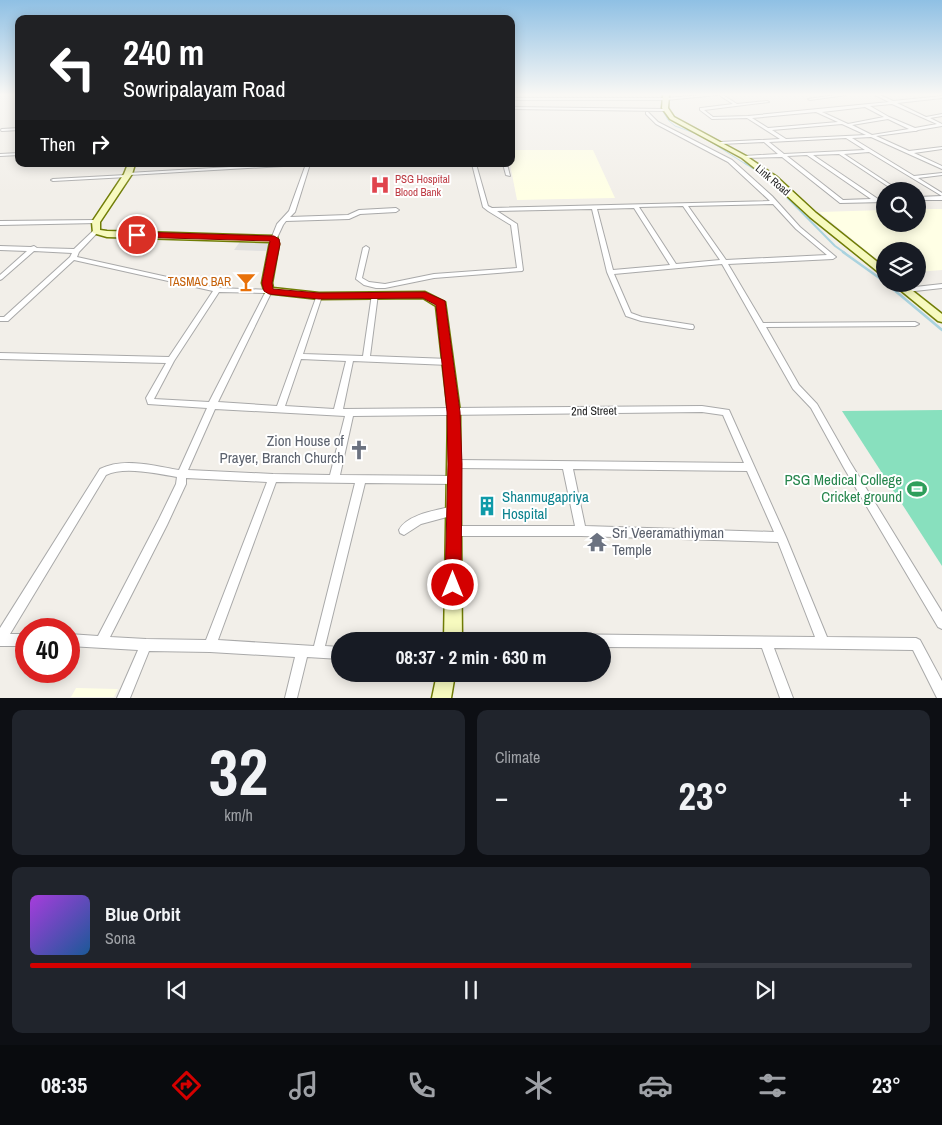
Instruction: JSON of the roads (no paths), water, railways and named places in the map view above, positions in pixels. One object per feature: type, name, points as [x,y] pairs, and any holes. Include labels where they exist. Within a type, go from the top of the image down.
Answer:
[{"type":"street","points":[[610,272],[673,265],[833,257],[798,228],[774,202],[730,161],[667,128]]},
{"type":"street","name":"Link Road","points":[[690,128],[744,157],[774,179],[812,215],[876,266]]},
{"type":"street","points":[[767,129],[789,128]]},
{"type":"street","points":[[852,128],[942,168]]},
{"type":"street","points":[[911,128],[917,130]]},
{"type":"street","points":[[720,143],[871,136],[932,128]]},
{"type":"street","points":[[2,130],[15,129]]},
{"type":"street","points":[[767,129],[785,140]]},
{"type":"street","points":[[847,137],[942,196]]},
{"type":"street","points":[[766,142],[842,202],[876,200]]},
{"type":"street","points":[[908,153],[942,148]]},
{"type":"street","points":[[744,157],[870,150]]},
{"type":"street","points":[[839,152],[884,182]]},
{"type":"street","points":[[0,155],[15,154]]},
{"type":"street","points":[[808,154],[876,200]]},
{"type":"street","points":[[53,180],[129,171],[227,167]]},
{"type":"street","points":[[101,642],[163,522],[181,484],[182,474],[212,404],[269,291],[267,283],[275,244],[274,239],[280,224],[292,212],[307,167]]},
{"type":"street","points":[[366,248],[359,279],[367,284],[402,284],[430,276],[520,270],[514,224],[486,207],[475,167]]},
{"type":"street","points":[[506,167],[508,175]]},
{"type":"street","points":[[2,321],[73,258],[76,251],[96,226],[129,171]]},
{"type":"street","points":[[914,177],[942,174]]},
{"type":"street","points":[[926,198],[942,196]]},
{"type":"street","points":[[490,210],[774,202]]},
{"type":"street","points":[[684,204],[724,262],[796,387],[814,406],[847,465],[942,623]]},
{"type":"street","points":[[635,205],[673,265]]},
{"type":"street","points":[[594,207],[610,272],[628,314],[641,319],[690,327]]},
{"type":"street","points":[[286,219],[349,217],[359,212],[396,210]]},
{"type":"street","points":[[0,223],[96,226],[113,234],[274,239]]},
{"type":"street","points":[[0,248],[76,251]]},
{"type":"street","points":[[0,278],[34,248]]},
{"type":"street","points":[[73,258],[217,290],[269,291],[319,296],[425,295],[441,304],[454,412],[453,632]]},
{"type":"street","points":[[926,286],[942,286]]},
{"type":"street","points":[[0,356],[171,360],[217,290]]},
{"type":"street","points":[[908,292],[942,319]]},
{"type":"street","points":[[366,359],[375,294]]},
{"type":"street","points":[[280,408],[319,296]]},
{"type":"street","points":[[761,325],[915,324]]},
{"type":"street","points":[[298,356],[449,362]]},
{"type":"street","points":[[338,411],[350,359]]},
{"type":"street","name":"2nd Street","points":[[171,360],[150,398],[151,402],[350,413],[702,410],[726,412],[782,537],[824,642]]},
{"type":"street","points":[[334,478],[350,413]]},
{"type":"street","points":[[455,464],[750,467]]},
{"type":"street","points":[[567,465],[581,531]]},
{"type":"street","points":[[15,640],[0,639],[103,472],[107,469],[118,467],[182,474],[274,478],[454,480]]},
{"type":"street","points":[[210,646],[274,478]]},
{"type":"street","points":[[318,652],[361,480]]},
{"type":"street","points":[[404,530],[418,520],[454,510]]},
{"type":"street","points":[[453,531],[581,531],[782,537]]},
{"type":"street","points":[[80,641],[146,646],[210,646],[331,653]]},
{"type":"street","points":[[611,642],[916,644],[942,694]]},
{"type":"street","points":[[766,643],[787,698]]},
{"type":"street","points":[[123,698],[146,646]]},
{"type":"street","points":[[291,698],[302,651]]},
{"type":"street","points":[[441,698],[444,682]]},
{"type":"waterway","points":[[679,128],[700,135],[747,165]]},
{"type":"waterway","points":[[745,163],[762,174]]},
{"type":"waterway","points":[[774,184],[835,246],[845,253]]},
{"type":"waterway","points":[[843,252],[876,276]]},
{"type":"waterway","points":[[897,292],[942,330]]},
{"type":"place","name":"PSG Hospital Blood Bank","points":[[380,185]]},
{"type":"place","name":"TASMAC BAR","points":[[246,282]]},
{"type":"place","name":"Zion House of Prayer, Branch Church","points":[[359,450]]},
{"type":"place","name":"PSG Medical College Cricket ground","points":[[917,489]]},
{"type":"place","name":"Shanmugapriya Hospital","points":[[487,506]]},
{"type":"place","name":"Sri Veeramathiyman Temple","points":[[597,542]]}]
